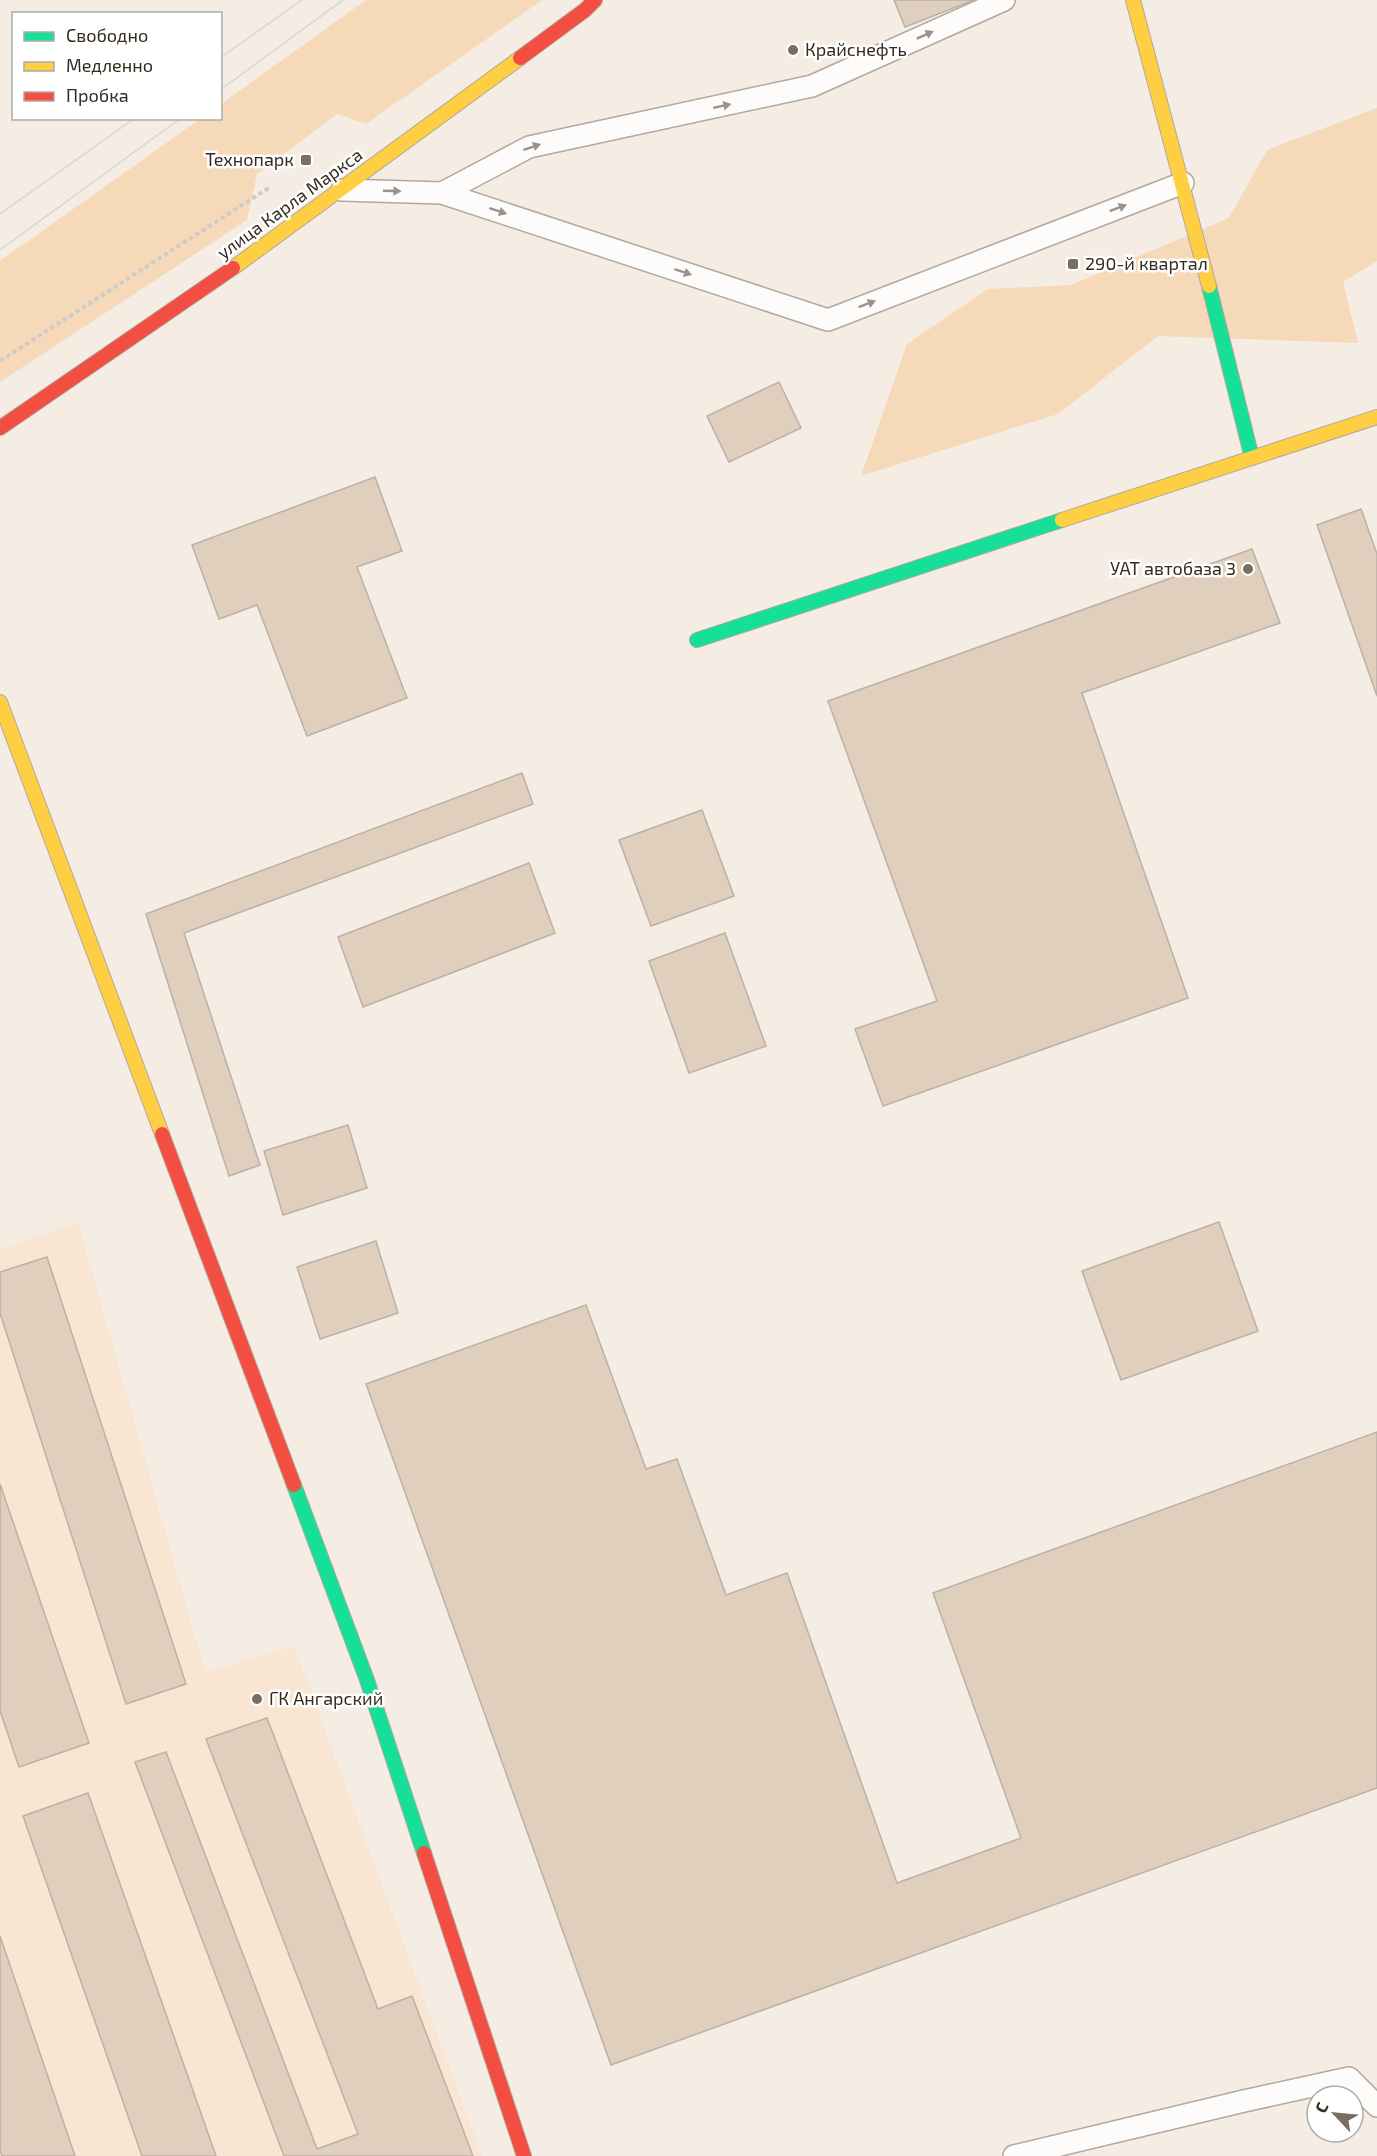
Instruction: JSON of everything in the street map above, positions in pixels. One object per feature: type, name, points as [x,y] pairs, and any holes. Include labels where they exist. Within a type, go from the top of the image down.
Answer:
[{"type":"street","name":"улица Карла Маркса","points":[[0,428],[270,243],[595,0]]},
{"type":"street","points":[[1132,0],[1183,183],[1252,458]]},
{"type":"street","points":[[697,640],[1377,417]]},
{"type":"street","points":[[0,702],[367,1680],[524,2156]]},
{"type":"lane","points":[[442,192],[529,147],[812,86],[1004,0]]},
{"type":"lane","points":[[342,190],[442,192],[828,320],[1183,183]]},
{"type":"lane","points":[[1014,2156],[1349,2078],[1377,2106]]},
{"type":"path","points":[[0,361],[270,187]]},
{"type":"shaded area","points":[[366,0],[542,0],[366,124],[337,114],[257,174],[247,220],[0,382],[0,261],[199,120],[222,120],[222,103]]},
{"type":"shaded area","points":[[1377,108],[1377,261],[1343,282],[1358,343],[1158,336],[1058,414],[861,476],[907,344],[988,289],[1071,285],[1229,218],[1267,150]]},
{"type":"shaded area","points":[[78,1222],[205,1672],[294,1646],[482,2156],[0,2156],[0,1249]]},
{"type":"building","points":[[894,0],[974,0],[905,27]]},
{"type":"building","points":[[779,382],[801,428],[729,462],[707,416]]},
{"type":"building","points":[[375,477],[402,551],[357,567],[407,698],[307,736],[257,605],[219,619],[192,545]]},
{"type":"building","points":[[1361,509],[1377,554],[1377,696],[1317,525]]},
{"type":"building","points":[[1252,549],[1280,623],[1082,693],[1188,998],[883,1106],[855,1029],[937,1001],[828,701]]},
{"type":"building","points":[[522,773],[533,804],[184,933],[260,1165],[229,1176],[146,914]]},
{"type":"building","points":[[702,810],[734,896],[651,926],[619,840]]},
{"type":"building","points":[[529,863],[555,933],[363,1007],[338,937]]},
{"type":"building","points":[[725,933],[766,1046],[689,1073],[649,961]]},
{"type":"building","points":[[348,1125],[367,1188],[283,1215],[264,1151]]},
{"type":"building","points":[[1219,1222],[1258,1331],[1121,1380],[1082,1271]]},
{"type":"building","points":[[376,1241],[398,1313],[320,1339],[297,1267]]},
{"type":"building","points":[[47,1257],[186,1684],[126,1704],[0,1313],[0,1272]]},
{"type":"building","points":[[586,1305],[646,1469],[677,1459],[726,1595],[787,1573],[897,1883],[1021,1838],[933,1593],[1377,1432],[1377,1788],[611,2065],[366,1384]]},
{"type":"building","points":[[0,1484],[89,1743],[19,1767],[0,1711]]},
{"type":"building","points":[[267,1718],[378,2009],[412,1996],[473,2156],[284,2156],[135,1762],[166,1752],[317,2149],[358,2134],[206,1739]]},
{"type":"building","points":[[88,1793],[216,2156],[142,2156],[23,1816]]},
{"type":"building","points":[[0,1936],[75,2156],[2,2156],[0,2151]]},
{"type":"tram line","points":[[222,57],[302,0]]},
{"type":"tram line","points":[[222,89],[343,0]]},
{"type":"tram line","points":[[0,214],[132,120]]},
{"type":"tram line","points":[[0,250],[178,120]]},
{"type":"traffic: fast","points":[[1209,286],[1252,458]]},
{"type":"traffic: fast","points":[[697,640],[1062,520]]},
{"type":"traffic: fast","points":[[294,1485],[367,1680],[424,1853]]},
{"type":"traffic: slow","points":[[1133,0],[1209,286]]},
{"type":"traffic: slow","points":[[233,268],[520,58]]},
{"type":"traffic: slow","points":[[1062,520],[1377,417]]},
{"type":"traffic: slow","points":[[0,702],[162,1134]]},
{"type":"traffic: jam","points":[[520,58],[595,0]]},
{"type":"traffic: jam","points":[[0,428],[233,268]]},
{"type":"traffic: jam","points":[[162,1134],[294,1485]]},
{"type":"traffic: jam","points":[[424,1853],[524,2156]]},
{"type":"place","name":"Крайснефть","points":[[793,50]]},
{"type":"place","name":"Технопарк","points":[[306,160]]},
{"type":"place","name":"290-й квартал","points":[[1073,264]]},
{"type":"place","name":"УАТ автобаза 3","points":[[1248,569]]},
{"type":"place","name":"ГК Ангарский","points":[[257,1699]]}]
